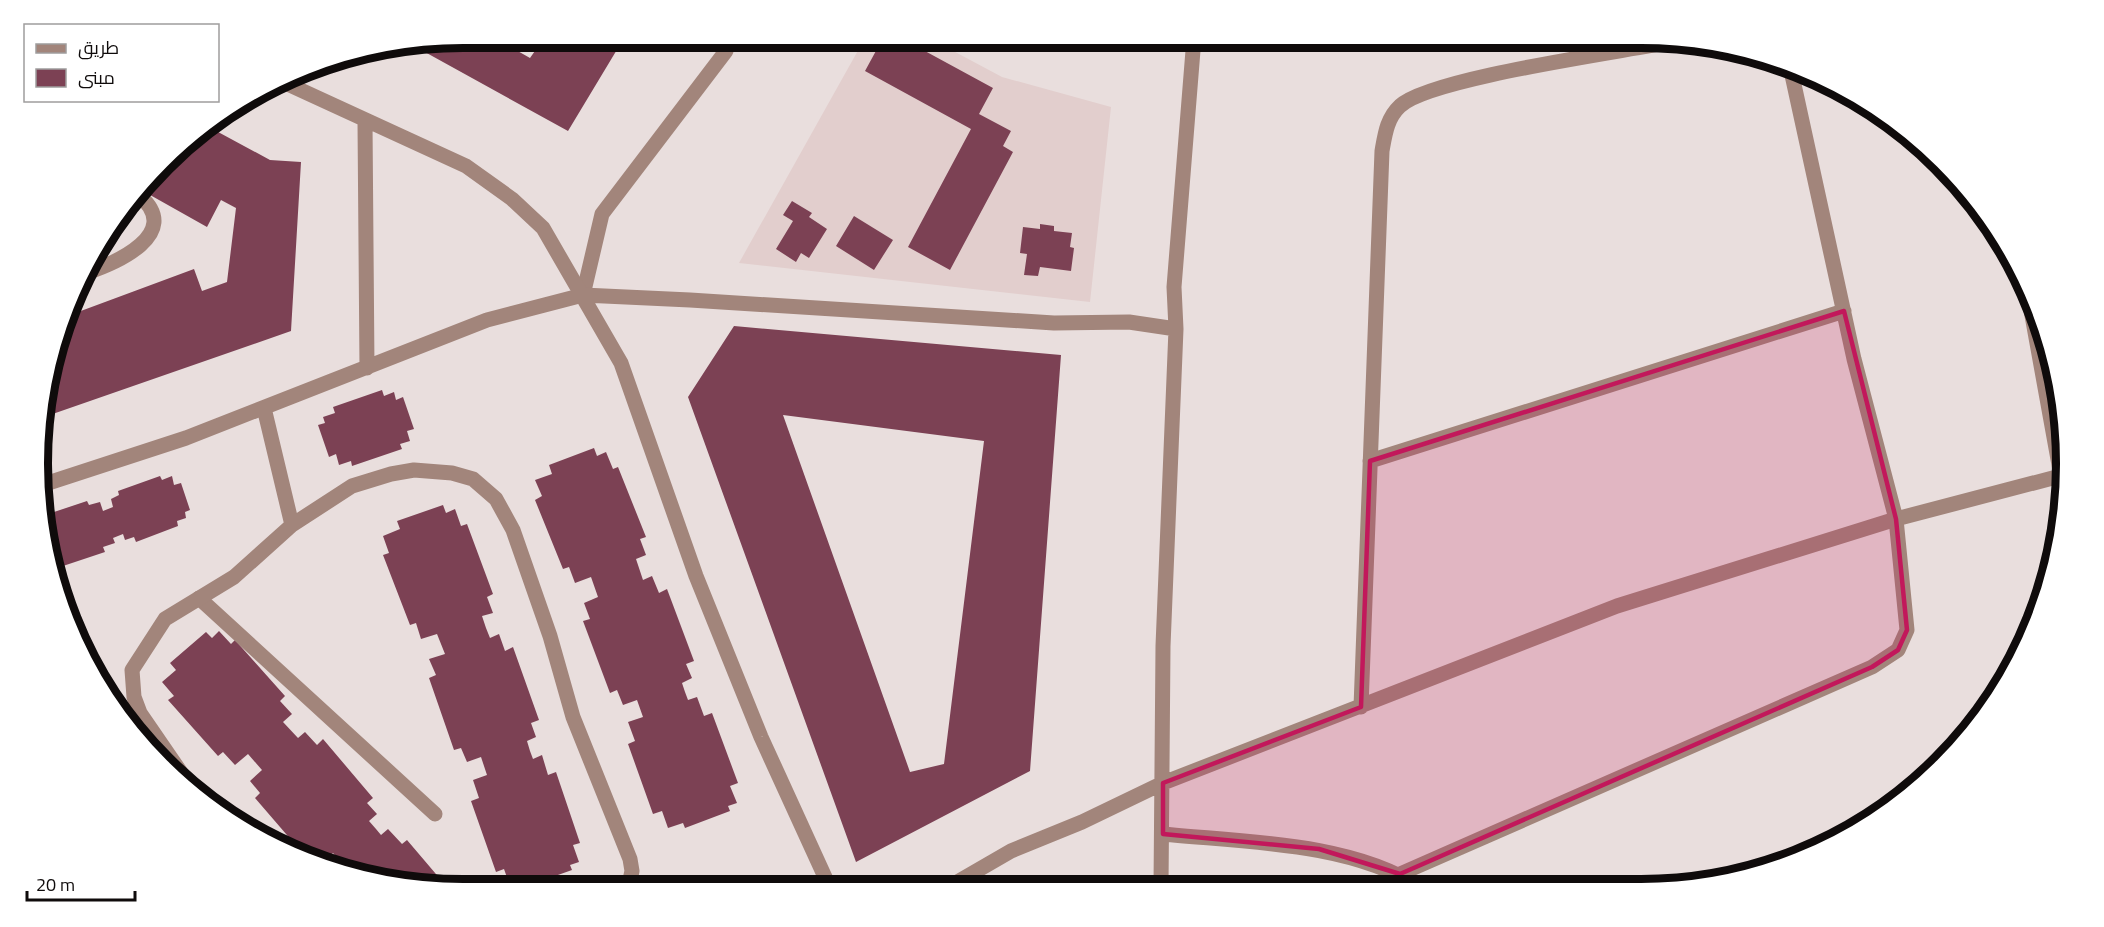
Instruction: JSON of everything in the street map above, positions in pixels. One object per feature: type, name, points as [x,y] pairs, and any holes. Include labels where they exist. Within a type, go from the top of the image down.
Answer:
[{"type":"street","points":[[1161,879],[1164,646],[1176,329],[1174,287],[1193,48]]},
{"type":"street","points":[[1361,707],[1382,151],[1389,121],[1412,98],[1438,88],[1640,48]]},
{"type":"street","points":[[583,295],[602,214],[726,51]]},
{"type":"street","points":[[1400,874],[1872,667],[1898,650],[1907,630],[1896,519],[1844,311],[1792,77]]},
{"type":"street","points":[[291,86],[365,122],[466,166],[512,199],[543,228],[621,363],[696,576],[761,737],[826,879]]},
{"type":"street","points":[[365,122],[368,368]]},
{"type":"street","points":[[98,267],[144,244],[152,234],[154,224],[150,207],[143,200]]},
{"type":"street","points":[[49,483],[186,438],[487,320],[583,295],[1054,323],[1129,322],[1176,329]]},
{"type":"street","points":[[1370,461],[1844,311]]},
{"type":"street","points":[[2037,339],[2055,432]]},
{"type":"street","points":[[264,408],[292,525]]},
{"type":"street","points":[[171,758],[140,713],[134,698],[131,680],[132,670],[141,653],[165,619],[234,577],[292,525],[352,486],[391,474],[414,470],[452,473],[472,479],[496,499],[513,530],[550,636],[573,717],[630,859],[632,871],[630,879]]},
{"type":"street","points":[[962,879],[1011,850],[1082,822],[1163,783],[1617,606],[1896,519],[2055,478]]},
{"type":"street","points":[[199,598],[435,813]]},
{"type":"street","points":[[1163,834],[1319,849],[1400,874],[1407,879]]},
{"type":"highlighted area","points":[[1844,311],[1896,519],[1907,630],[1898,650],[1872,667],[1400,874],[1319,849],[1163,834],[1163,783],[1361,707],[1370,461]]},
{"type":"shaded area","points":[[859,48],[948,48],[1002,77],[1111,107],[1090,302],[739,263]]},
{"type":"building","points":[[512,48],[530,58],[537,48],[618,48],[568,131],[422,51]]},
{"type":"building","points":[[878,48],[919,48],[993,88],[979,114],[1011,131],[1003,146],[1013,152],[950,270],[908,247],[971,129],[865,71]]},
{"type":"building","points":[[216,131],[270,160],[301,162],[291,331],[51,414],[62,356],[77,313],[194,269],[202,291],[227,282],[236,208],[221,200],[207,227],[148,194],[190,151]]},
{"type":"building","points":[[792,201],[812,213],[809,217],[827,229],[809,258],[801,253],[796,262],[776,249],[793,221],[783,215]]},
{"type":"building","points":[[854,216],[893,240],[874,270],[836,246]]},
{"type":"building","points":[[1040,224],[1054,226],[1054,231],[1072,233],[1070,247],[1074,248],[1071,271],[1040,267],[1038,276],[1024,275],[1027,254],[1020,253],[1023,227],[1040,229]]},
{"type":"building","points":[[734,326],[1061,355],[1030,771],[856,862],[688,397]],"holes":[[[783,415],[984,441],[944,764],[910,772]]]},
{"type":"building","points":[[382,390],[384,396],[394,392],[396,400],[403,397],[414,429],[407,431],[410,441],[400,444],[402,449],[352,466],[351,461],[339,465],[336,454],[329,457],[318,425],[325,423],[323,417],[335,413],[333,407]]},
{"type":"building","points":[[594,448],[597,456],[606,452],[613,469],[618,467],[646,537],[640,539],[646,555],[636,559],[643,580],[652,576],[659,593],[667,589],[694,661],[686,664],[692,678],[682,683],[688,700],[697,697],[704,716],[712,713],[738,783],[730,786],[737,803],[728,806],[730,811],[685,828],[683,823],[668,828],[662,811],[653,814],[628,744],[635,741],[628,722],[643,717],[637,700],[623,705],[617,690],[610,693],[583,621],[590,619],[584,603],[598,597],[591,577],[575,583],[569,567],[563,569],[535,500],[542,496],[535,480],[552,474],[549,465]]},
{"type":"building","points":[[160,476],[162,480],[172,476],[174,485],[181,483],[190,510],[185,512],[186,518],[177,521],[178,526],[136,542],[134,537],[125,540],[123,534],[113,538],[115,543],[103,547],[105,552],[63,566],[56,545],[51,513],[87,501],[89,505],[100,502],[103,511],[113,507],[111,499],[119,495],[118,491]]},
{"type":"building","points":[[443,505],[446,513],[455,509],[461,526],[467,524],[493,594],[487,597],[493,613],[482,616],[486,628],[490,638],[499,634],[505,651],[513,647],[539,720],[531,723],[536,737],[527,741],[530,751],[533,759],[542,755],[548,775],[556,772],[580,843],[573,845],[579,862],[570,865],[572,870],[547,879],[508,879],[504,869],[496,872],[471,801],[479,798],[473,780],[487,775],[481,757],[467,762],[461,748],[454,750],[429,678],[436,675],[429,659],[445,654],[437,634],[421,639],[416,623],[410,625],[383,555],[389,553],[383,536],[400,529],[397,521]]},
{"type":"building","points":[[219,631],[231,644],[235,640],[285,696],[280,701],[292,714],[283,722],[298,738],[305,732],[317,745],[323,739],[373,798],[367,803],[377,814],[369,821],[381,835],[388,829],[402,844],[407,840],[439,878],[382,871],[356,865],[339,860],[333,853],[329,857],[293,842],[255,798],[260,793],[250,781],[262,770],[248,754],[235,765],[223,752],[218,756],[168,700],[174,696],[162,682],[176,670],[170,663],[206,632],[212,638]]}]
